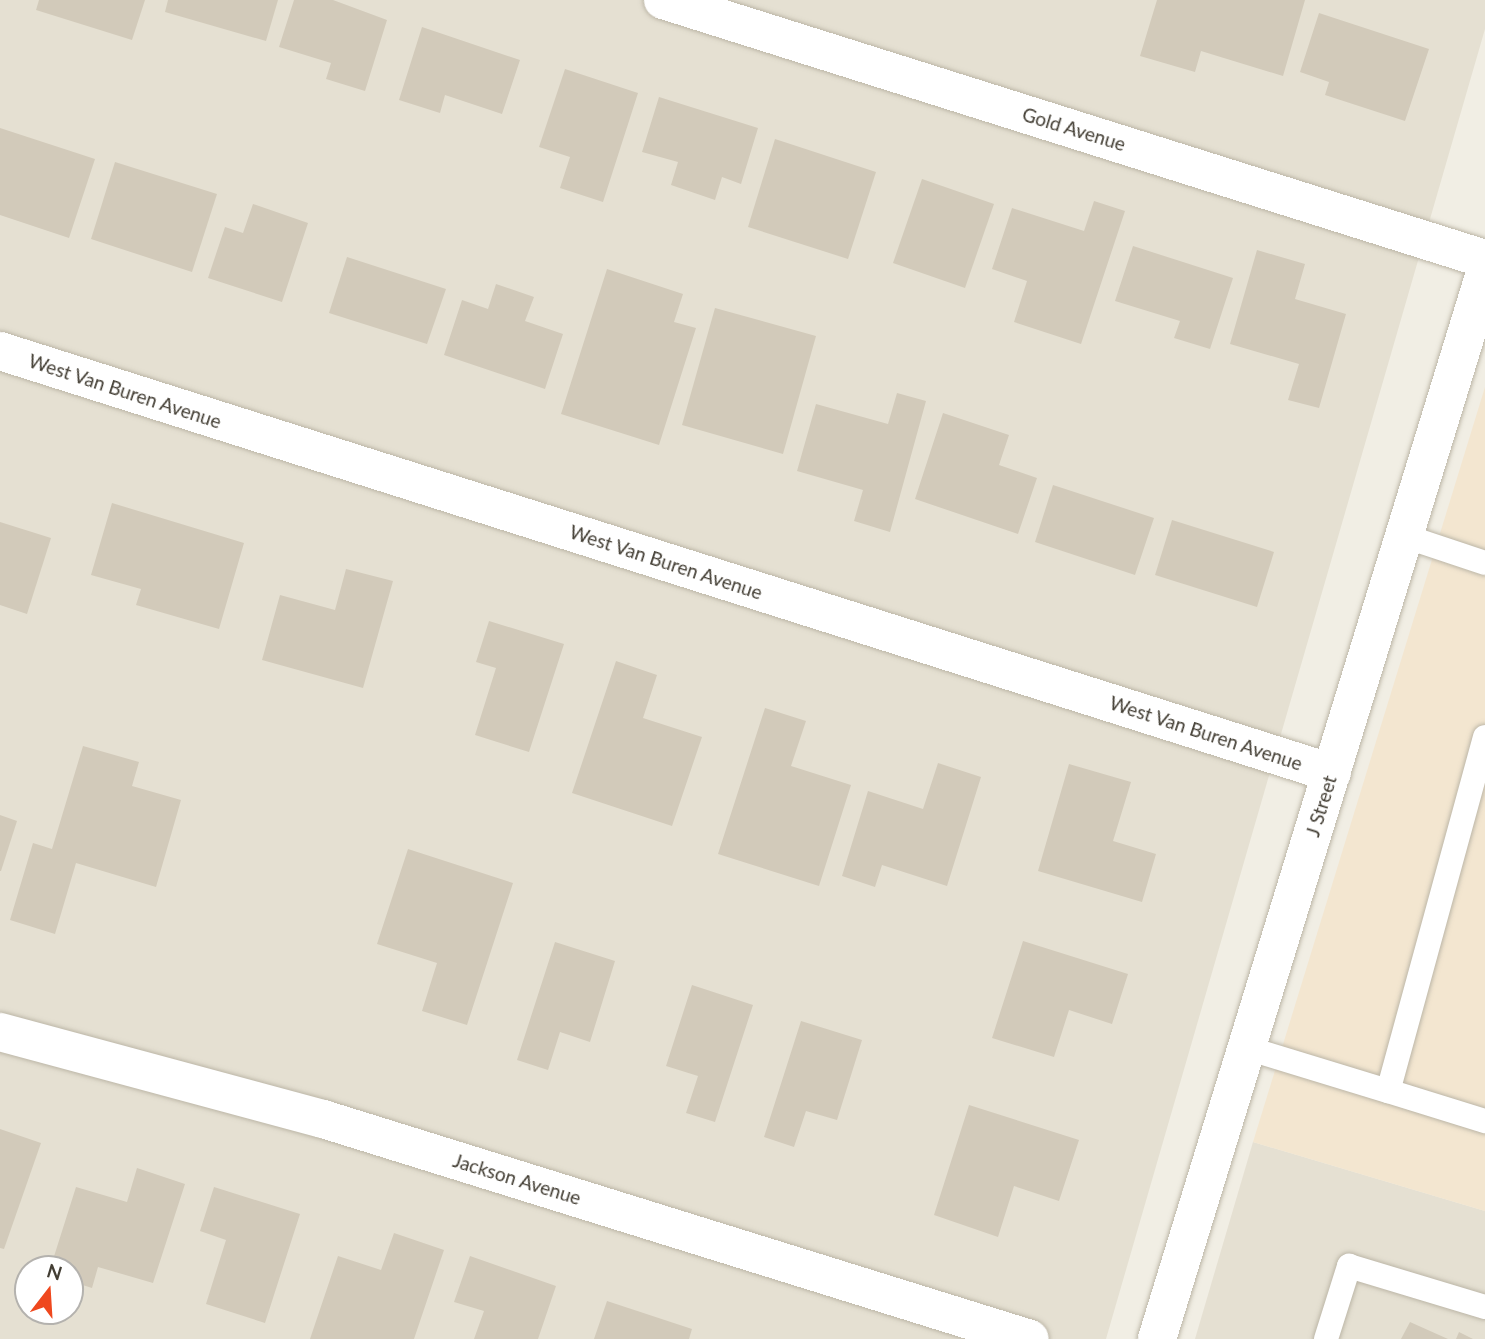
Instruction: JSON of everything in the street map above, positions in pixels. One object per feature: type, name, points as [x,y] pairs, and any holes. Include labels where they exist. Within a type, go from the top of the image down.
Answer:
[{"type":"street","name":"Gold Avenue","points":[[663,0],[1485,259]]},
{"type":"street","name":"J Street","points":[[1157,1339],[1485,273]]},
{"type":"street","name":"West Van Buren Avenue","points":[[0,351],[1332,773]]},
{"type":"street","name":"Jackson Avenue","points":[[0,1032],[323,1119],[1030,1339]]},
{"type":"lane","points":[[1404,536],[1485,564]]},
{"type":"lane","points":[[1388,1091],[1485,737]]},
{"type":"lane","points":[[1247,1048],[1485,1121]]},
{"type":"lane","points":[[1325,1339],[1349,1266],[1485,1307]]},
{"type":"shaded area","points":[[0,0],[1485,0],[1485,29],[1106,1339],[0,1339]]},
{"type":"shaded area","points":[[1485,387],[1485,1211],[1253,1142]]},
{"type":"shaded area","points":[[1253,1142],[1485,1211],[1485,1339],[1195,1339]]},
{"type":"building","points":[[39,0],[145,0],[132,40],[36,10]]},
{"type":"building","points":[[168,0],[278,0],[266,41],[165,12]]},
{"type":"building","points":[[294,0],[333,0],[387,20],[365,91],[326,79],[331,63],[279,47]]},
{"type":"building","points":[[1157,0],[1305,0],[1283,76],[1201,51],[1195,72],[1140,56]]},
{"type":"building","points":[[1319,13],[1429,49],[1405,121],[1325,95],[1329,82],[1300,72]]},
{"type":"building","points":[[422,27],[520,60],[502,114],[445,95],[440,113],[399,100]]},
{"type":"building","points":[[565,69],[638,93],[603,202],[560,188],[570,157],[539,147]]},
{"type":"building","points":[[659,97],[758,128],[741,184],[722,177],[715,200],[671,185],[678,162],[642,152]]},
{"type":"building","points":[[0,128],[95,159],[69,238],[0,215]]},
{"type":"building","points":[[775,139],[876,172],[848,259],[748,227]]},
{"type":"building","points":[[115,162],[217,194],[192,272],[91,239]]},
{"type":"building","points":[[922,179],[994,204],[965,288],[893,263]]},
{"type":"building","points":[[1094,201],[1125,211],[1081,344],[1014,322],[1027,281],[992,269],[1012,208],[1084,231]]},
{"type":"building","points":[[253,204],[308,223],[282,302],[208,278],[225,227],[243,233]]},
{"type":"building","points":[[1133,246],[1233,278],[1210,349],[1174,338],[1180,321],[1115,301]]},
{"type":"building","points":[[1257,250],[1305,264],[1295,299],[1346,314],[1319,408],[1288,400],[1299,364],[1230,344]]},
{"type":"building","points":[[347,257],[446,289],[427,344],[329,313]]},
{"type":"building","points":[[607,269],[683,294],[674,322],[696,328],[659,445],[561,414]]},
{"type":"building","points":[[496,284],[534,297],[525,321],[563,334],[545,389],[444,355],[462,300],[488,309]]},
{"type":"building","points":[[715,308],[816,336],[783,454],[682,425]]},
{"type":"building","points":[[897,393],[926,401],[890,532],[854,521],[863,490],[797,471],[816,404],[888,424]]},
{"type":"building","points":[[943,413],[1009,435],[999,465],[1037,478],[1018,534],[915,499]]},
{"type":"building","points":[[1053,485],[1154,518],[1135,575],[1035,542]]},
{"type":"building","points":[[112,503],[244,543],[219,629],[136,605],[141,589],[91,575]]},
{"type":"building","points":[[1172,520],[1274,552],[1257,607],[1155,575]]},
{"type":"building","points":[[0,522],[51,538],[27,614],[0,605]]},
{"type":"building","points":[[346,569],[393,581],[363,688],[262,660],[280,595],[335,610]]},
{"type":"building","points":[[489,621],[564,644],[529,752],[475,735],[496,668],[476,662]]},
{"type":"building","points":[[616,661],[657,675],[643,718],[702,737],[672,826],[572,793]]},
{"type":"building","points":[[765,708],[806,721],[791,766],[851,785],[819,886],[718,854]]},
{"type":"building","points":[[83,746],[139,762],[132,786],[181,800],[156,887],[76,863],[55,934],[10,920],[33,843],[52,849]]},
{"type":"building","points":[[938,763],[981,777],[947,886],[882,865],[875,887],[842,876],[868,791],[923,809]]},
{"type":"building","points":[[1069,764],[1131,782],[1113,841],[1156,854],[1142,902],[1038,871]]},
{"type":"building","points":[[0,815],[17,821],[1,871],[0,871]]},
{"type":"building","points":[[408,849],[513,883],[467,1025],[422,1011],[437,963],[377,944]]},
{"type":"building","points":[[1023,941],[1128,974],[1112,1024],[1069,1010],[1054,1057],[992,1038]]},
{"type":"building","points":[[555,942],[615,961],[590,1042],[560,1032],[548,1070],[517,1060]]},
{"type":"building","points":[[692,985],[753,1005],[715,1122],[686,1113],[698,1076],[666,1066]]},
{"type":"building","points":[[801,1021],[862,1040],[837,1120],[806,1111],[794,1147],[764,1137]]},
{"type":"building","points":[[969,1105],[1079,1140],[1059,1201],[1014,1186],[998,1237],[934,1215]]},
{"type":"building","points":[[0,1129],[41,1143],[4,1249],[0,1248]]},
{"type":"building","points":[[137,1168],[185,1184],[153,1283],[98,1267],[92,1288],[84,1285],[84,1255],[54,1255],[76,1187],[127,1202]]},
{"type":"building","points":[[214,1187],[300,1214],[265,1323],[206,1304],[226,1240],[200,1231]]},
{"type":"building","points":[[394,1233],[444,1250],[414,1339],[310,1339],[338,1256],[381,1270]]},
{"type":"building","points":[[470,1256],[556,1286],[538,1339],[474,1339],[484,1311],[454,1302]]},
{"type":"building","points":[[607,1301],[692,1329],[689,1339],[594,1339]]},
{"type":"building","points":[[1410,1322],[1448,1339],[1401,1339]]},
{"type":"building","points":[[1459,1332],[1473,1339],[1456,1339]]}]
